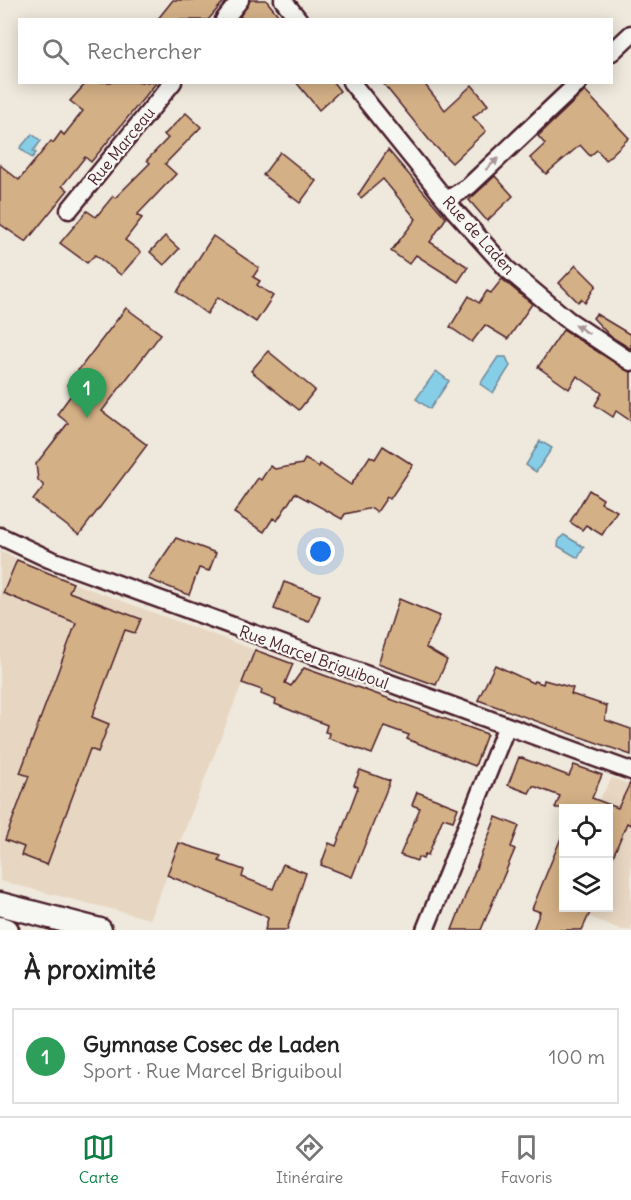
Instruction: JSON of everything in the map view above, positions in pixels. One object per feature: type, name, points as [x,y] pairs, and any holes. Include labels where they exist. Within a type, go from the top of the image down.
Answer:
[{"type":"main road","points":[[0,904],[91,929]]},
{"type":"main road","points":[[0,928],[7,930]]},
{"type":"street","points":[[226,18],[240,0]]},
{"type":"street","points":[[285,1],[298,18]]},
{"type":"street","points":[[613,51],[631,34]]},
{"type":"street","name":"Rue Marceau","points":[[69,210],[171,84]]},
{"type":"street","name":"Rue de Laden","points":[[353,84],[447,200],[507,269],[568,320],[631,362]]},
{"type":"street","points":[[447,200],[468,186],[577,84]]},
{"type":"street","name":"Rue Marcel Briguiboul","points":[[0,536],[49,559],[506,728],[631,771]]},
{"type":"street","points":[[424,930],[506,728]]},
{"type":"shaded area","points":[[0,551],[73,583],[255,650],[150,919],[0,881]]},
{"type":"shaded area","points":[[612,778],[631,785],[631,930],[622,930],[578,912],[613,912],[613,804],[575,804],[579,793],[599,800]]},
{"type":"water","points":[[32,134],[41,141],[33,151],[36,153],[32,158],[20,148]]},
{"type":"water","points":[[498,357],[506,357],[510,366],[493,393],[480,384]]},
{"type":"water","points":[[436,371],[449,381],[430,409],[416,399]]},
{"type":"water","points":[[540,441],[552,448],[536,472],[526,465]]},
{"type":"water","points":[[564,535],[584,547],[578,558],[558,546],[559,539]]},
{"type":"building","points":[[173,0],[225,0],[210,18],[159,18]]},
{"type":"building","points":[[250,0],[266,0],[280,18],[242,18],[240,16]]},
{"type":"building","points":[[85,84],[155,84],[91,162],[85,157],[62,186],[68,190],[26,242],[0,224],[0,165],[19,180],[51,141],[53,143],[61,132],[64,135],[83,111],[70,101]]},
{"type":"building","points":[[298,84],[335,84],[340,91],[319,110]]},
{"type":"building","points":[[384,84],[425,84],[445,110],[472,85],[488,105],[473,117],[486,131],[452,163],[430,141]]},
{"type":"building","points":[[585,91],[629,138],[606,160],[597,150],[590,156],[580,145],[546,174],[530,158],[545,144],[538,136]]},
{"type":"building","points":[[186,113],[201,127],[165,164],[176,174],[137,215],[142,218],[125,240],[141,252],[121,275],[95,255],[87,263],[60,243],[87,211],[96,217],[113,196],[115,198],[150,163],[147,160],[168,138],[164,135]]},
{"type":"building","points":[[388,150],[446,218],[430,242],[468,267],[458,282],[416,255],[409,264],[391,251],[416,219],[383,179],[361,198],[358,195]]},
{"type":"building","points":[[280,152],[316,181],[300,203],[263,175]]},
{"type":"building","points":[[495,176],[513,196],[487,221],[469,200]]},
{"type":"building","points":[[165,236],[179,249],[164,265],[150,252]]},
{"type":"building","points":[[213,236],[259,268],[253,277],[260,281],[257,285],[273,296],[256,322],[218,297],[207,314],[177,292]]},
{"type":"building","points":[[576,265],[596,285],[585,303],[581,299],[578,302],[559,283]]},
{"type":"building","points":[[502,279],[532,304],[508,339],[485,325],[472,342],[450,327],[469,296],[479,303],[487,291],[491,293]]},
{"type":"building","points":[[126,308],[161,334],[102,411],[147,445],[79,535],[33,500],[44,486],[38,480],[36,464],[68,423],[57,414],[74,391],[67,385]]},
{"type":"building","points":[[596,314],[631,335],[631,349],[610,336],[593,318]]},
{"type":"building","points":[[563,330],[631,372],[631,421],[616,411],[613,417],[595,405],[602,393],[577,376],[569,389],[538,367]]},
{"type":"building","points":[[268,351],[315,390],[299,410],[251,371]]},
{"type":"building","points":[[383,446],[413,465],[390,499],[387,497],[377,512],[372,508],[345,514],[342,519],[295,493],[277,521],[273,518],[264,532],[234,513],[258,478],[261,480],[270,466],[275,469],[302,464],[305,459],[319,467],[320,464],[351,485],[370,456],[375,459]]},
{"type":"building","points":[[589,490],[603,499],[601,503],[617,511],[602,535],[586,525],[582,530],[570,522]]},
{"type":"building","points":[[176,538],[216,553],[209,571],[199,568],[189,595],[148,579]]},
{"type":"building","points":[[17,560],[73,583],[69,592],[141,619],[135,633],[125,630],[92,717],[109,724],[98,752],[90,749],[47,865],[21,855],[24,847],[5,840],[29,776],[20,773],[76,623],[3,593]]},
{"type":"building","points":[[284,582],[320,595],[309,622],[274,609]]},
{"type":"building","points":[[399,599],[440,616],[426,648],[447,660],[436,685],[378,664]]},
{"type":"building","points":[[255,650],[293,664],[285,683],[291,686],[304,668],[487,734],[475,766],[407,739],[409,735],[384,726],[372,754],[328,738],[329,733],[325,732],[327,725],[275,704],[276,700],[261,694],[262,690],[242,683]]},
{"type":"building","points":[[495,665],[533,683],[534,681],[543,684],[544,680],[573,688],[571,694],[607,706],[605,720],[631,729],[631,755],[478,700]]},
{"type":"building","points":[[519,757],[569,776],[574,765],[602,775],[592,798],[608,804],[559,804],[559,808],[555,808],[560,796],[533,786],[529,793],[508,785]]},
{"type":"building","points":[[360,770],[390,781],[352,877],[321,865],[329,843],[336,846],[358,787],[354,785]]},
{"type":"building","points":[[631,781],[631,825],[627,823],[613,856],[613,806],[618,808]]},
{"type":"building","points":[[417,792],[458,808],[453,821],[443,818],[428,855],[425,854],[423,859],[418,857],[417,861],[400,855],[420,808],[412,805]]},
{"type":"building","points":[[496,817],[519,826],[511,847],[515,849],[481,930],[452,930]]},
{"type":"building","points":[[179,843],[221,856],[219,861],[244,870],[242,877],[273,889],[283,864],[306,873],[287,930],[265,930],[268,918],[263,915],[167,875]]},
{"type":"building","points":[[559,843],[559,912],[590,912],[582,930],[533,930],[540,912],[532,909]]},
{"type":"place","name":"Gymnase Cosec de Laden","points":[[87,418]]}]
